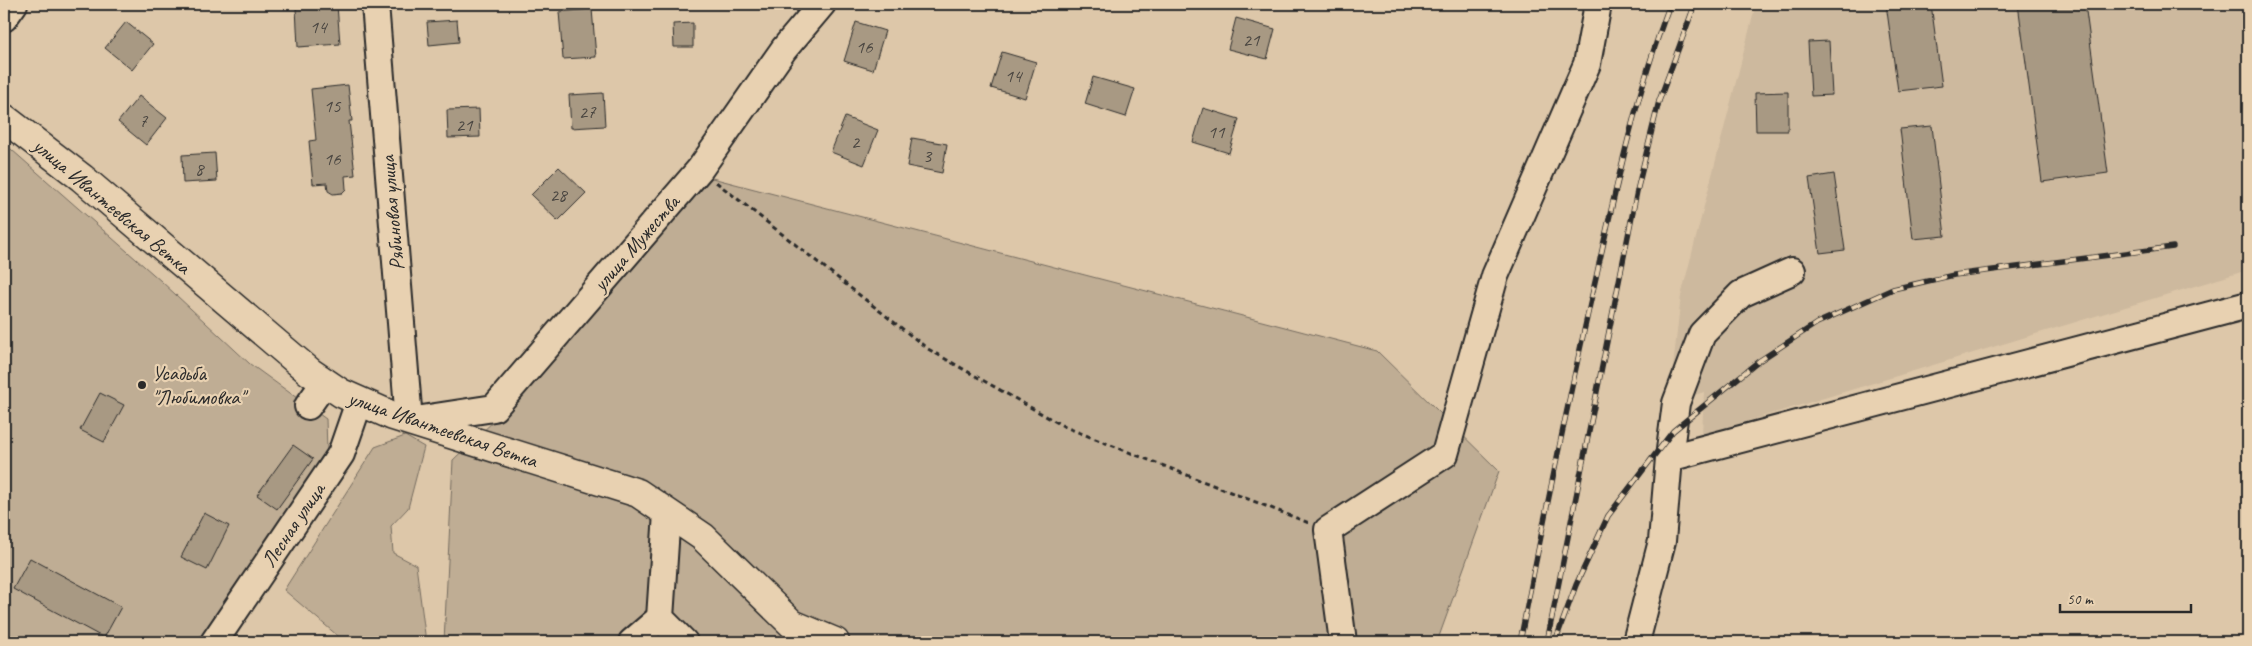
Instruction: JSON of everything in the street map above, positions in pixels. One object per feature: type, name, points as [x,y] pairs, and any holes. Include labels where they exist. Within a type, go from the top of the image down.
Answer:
[{"type":"main road","name":"улица Ивантеевская Ветка","points":[[4,118],[82,178],[310,372],[341,393],[359,402],[410,421],[638,493],[703,537],[792,624],[835,642]]},
{"type":"street","points":[[4,18],[14,4]]},
{"type":"street","name":"Рябиновая улица","points":[[375,4],[410,421]]},
{"type":"street","name":"улица Мужества","points":[[410,421],[494,408],[700,169],[784,50],[822,4]]},
{"type":"street","points":[[1343,642],[1328,530],[1445,454],[1495,276],[1588,64],[1598,4]]},
{"type":"street","points":[[1636,642],[1662,541],[1676,403],[1702,334],[1741,294],[1792,271]]},
{"type":"street","points":[[1669,458],[2248,305]]},
{"type":"street","points":[[308,406],[325,382]]},
{"type":"street","name":"Лесная улица","points":[[214,642],[341,454],[359,402]]},
{"type":"street","points":[[632,642],[660,618],[667,513]]},
{"type":"street","points":[[660,618],[684,642]]},
{"type":"path","points":[[700,169],[928,349],[1065,426],[1328,530]]},
{"type":"shaded area","points":[[1756,4],[2248,4],[2248,270],[1702,435],[1704,392],[1669,403],[1681,296]]},
{"type":"shaded area","name":"Усадьба \"Любимовка\"","points":[[4,143],[161,281],[250,364],[326,419],[327,450],[197,642],[4,642]]},
{"type":"shaded area","points":[[712,178],[1377,351],[1499,471],[1437,642],[685,642],[673,632],[659,642],[444,642],[453,460],[499,416]]},
{"type":"shaded area","points":[[405,436],[424,447],[408,508],[391,526],[393,553],[416,565],[426,642],[345,642],[284,590],[375,447]]},
{"type":"building","points":[[1886,4],[1931,4],[1942,86],[1898,91]]},
{"type":"building","points":[[2018,4],[2085,4],[2108,173],[2042,182]]},
{"type":"building","points":[[337,5],[340,44],[298,47],[296,8]]},
{"type":"building","points":[[592,9],[596,57],[563,59],[559,12]]},
{"type":"building","points":[[1236,18],[1275,29],[1267,59],[1228,49]]},
{"type":"building","points":[[457,20],[459,42],[429,45],[427,22]]},
{"type":"building","points":[[126,22],[153,44],[132,70],[105,48]]},
{"type":"building","points":[[856,22],[885,31],[873,70],[844,61]]},
{"type":"building","points":[[693,23],[693,47],[674,47],[673,24]]},
{"type":"building","points":[[1829,41],[1832,95],[1811,96],[1808,42]]},
{"type":"building","points":[[1002,52],[1036,62],[1025,98],[991,88]]},
{"type":"building","points":[[1093,77],[1135,89],[1126,117],[1085,104]]},
{"type":"building","points":[[348,85],[352,121],[349,121],[355,175],[345,176],[346,189],[342,193],[333,194],[328,191],[327,183],[313,184],[309,141],[316,140],[311,89]]},
{"type":"building","points":[[1788,92],[1788,131],[1756,131],[1755,93]]},
{"type":"building","points":[[603,93],[605,126],[571,128],[569,95]]},
{"type":"building","points":[[139,96],[167,118],[146,145],[118,122]]},
{"type":"building","points":[[1203,108],[1239,119],[1229,153],[1193,142]]},
{"type":"building","points":[[479,109],[480,137],[448,138],[447,110]]},
{"type":"building","points":[[845,117],[878,130],[864,165],[831,152]]},
{"type":"building","points":[[1932,126],[1945,236],[1913,239],[1900,129]]},
{"type":"building","points":[[912,138],[947,144],[942,173],[907,166]]},
{"type":"building","points":[[215,153],[217,181],[183,183],[182,155]]},
{"type":"building","points":[[559,167],[586,193],[558,221],[531,195]]},
{"type":"building","points":[[1834,174],[1845,250],[1820,253],[1809,178]]},
{"type":"building","points":[[100,393],[124,405],[104,442],[80,430]]},
{"type":"building","points":[[293,445],[313,459],[277,509],[257,495]]},
{"type":"building","points":[[204,513],[229,526],[207,570],[181,557]]},
{"type":"building","points":[[30,558],[121,607],[104,638],[13,589]]},
{"type":"railway","points":[[1520,642],[1567,411],[1620,171],[1647,70],[1670,4]]},
{"type":"railway","points":[[1547,642],[1637,191],[1659,101],[1695,4]]},
{"type":"railway","points":[[1555,642],[1576,585],[1608,516],[1673,431],[1759,361],[1817,323],[1893,289],[1954,275],[2173,247]]},
{"type":"place","name":"Усадьба \"Любимовка\"","points":[[142,385]]}]
